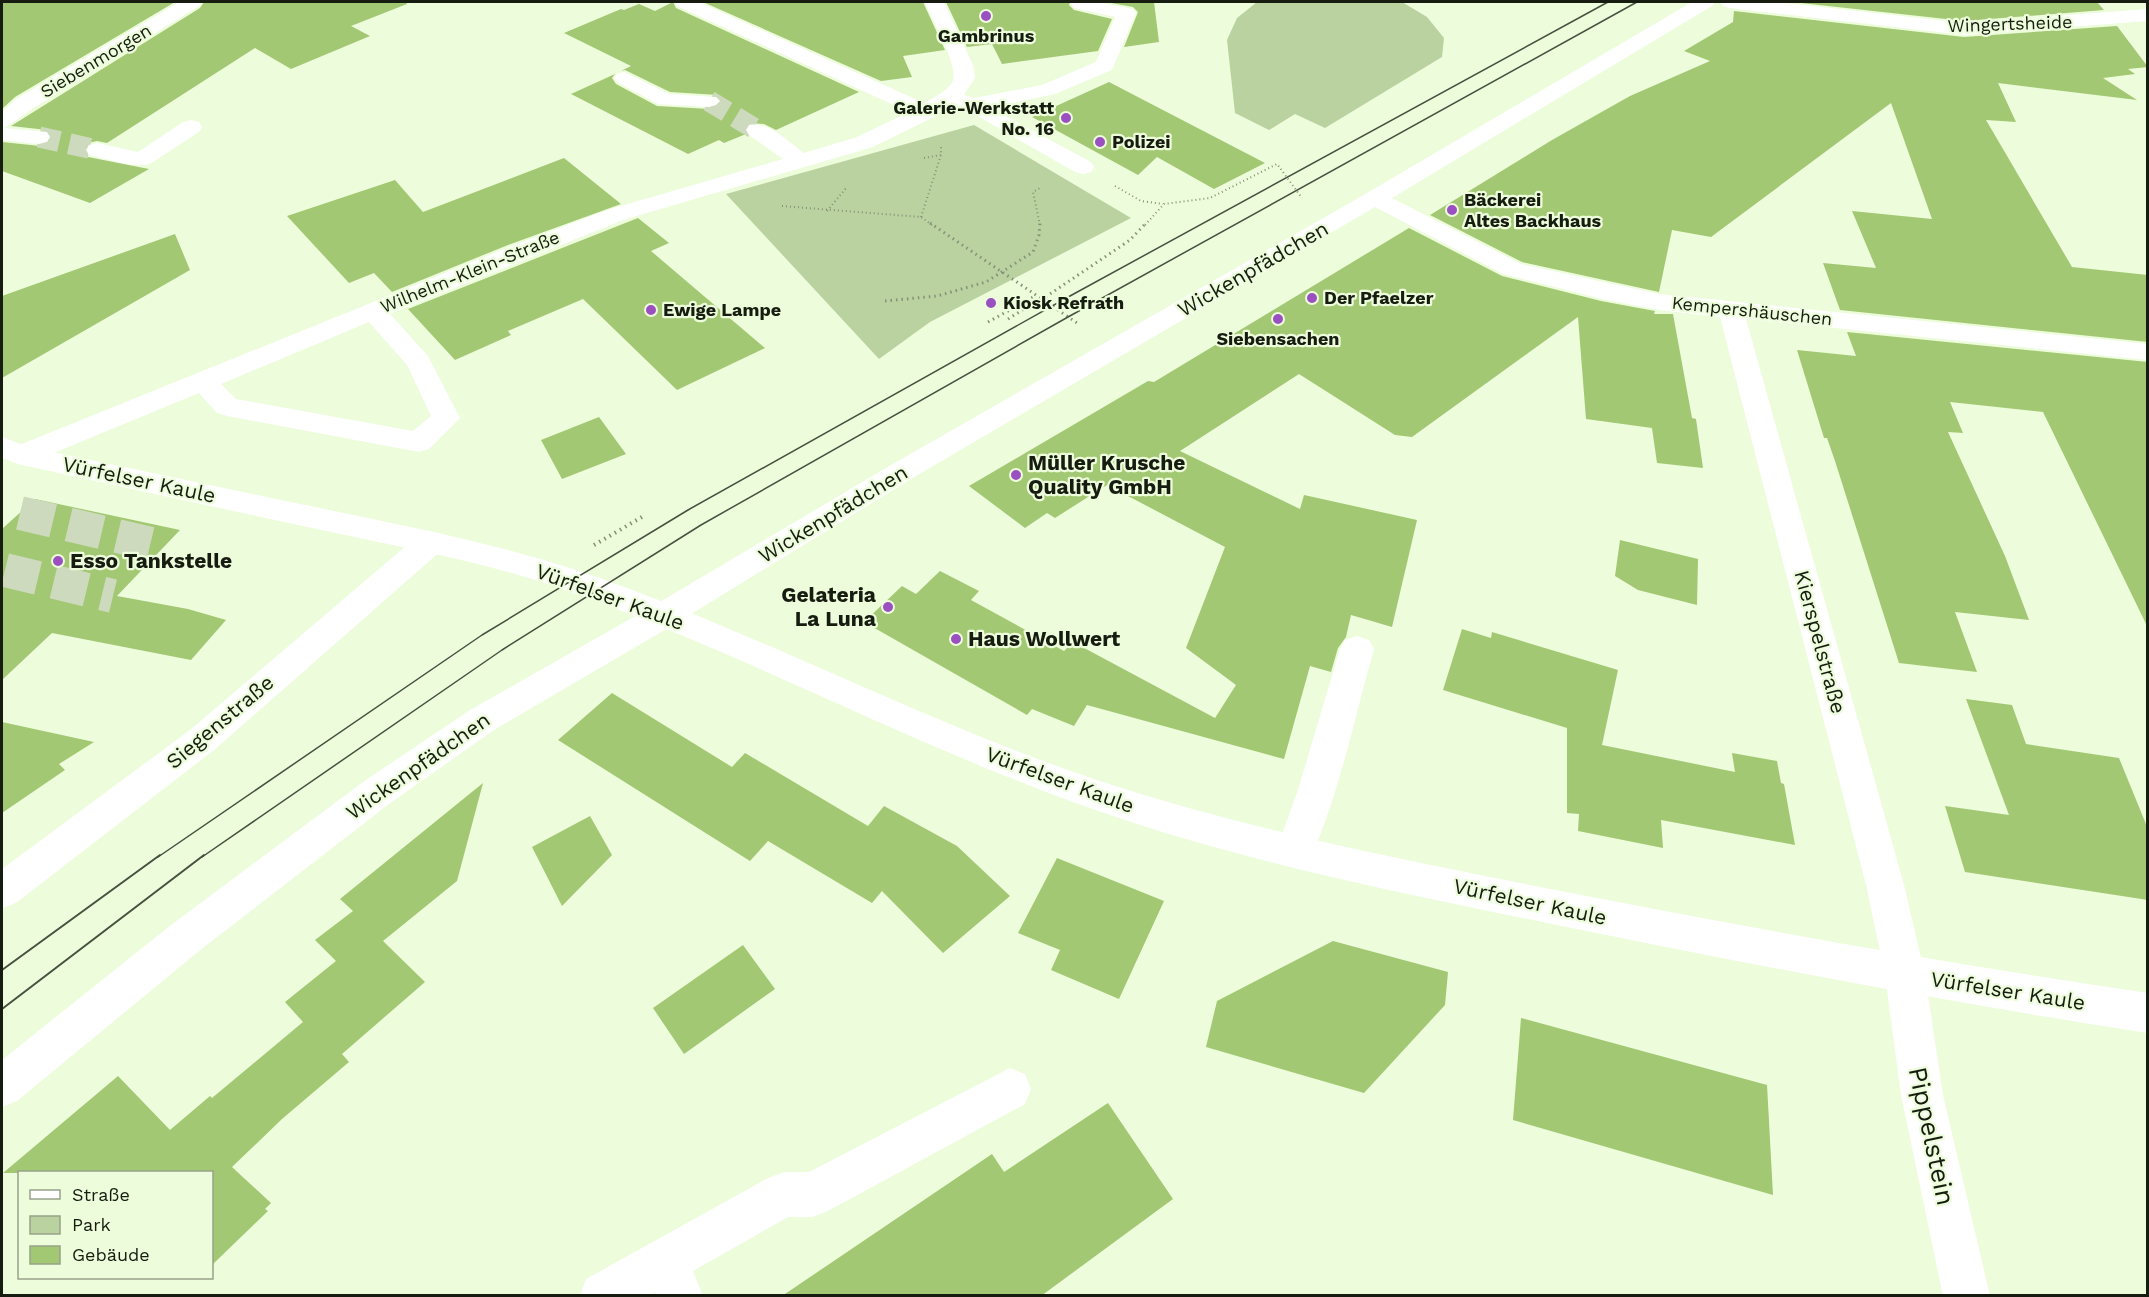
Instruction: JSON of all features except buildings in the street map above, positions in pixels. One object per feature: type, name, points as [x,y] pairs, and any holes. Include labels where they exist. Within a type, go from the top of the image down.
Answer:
[{"type":"street","name":"Siebenmorgen","points":[[2,122],[24,104],[192,2]]},
{"type":"street","points":[[684,2],[926,111]]},
{"type":"street","name":"Wilhelm-Klein-Straße","points":[[12,451],[204,381],[615,215],[865,142],[926,111],[961,100],[960,88],[965,78],[963,65],[934,2]]},
{"type":"street","name":"Wickenpfädchen","points":[[2,1086],[185,938],[376,793],[482,720],[1375,198],[1705,2]]},
{"type":"street","name":"Wingertsheide","points":[[1730,2],[1964,29],[2148,15]]},
{"type":"street","points":[[961,100],[1048,90],[1105,66],[1126,13],[1081,4]]},
{"type":"street","points":[[2123,18],[2148,26]]},
{"type":"street","points":[[624,78],[665,100],[709,101]]},
{"type":"street","points":[[961,100],[1083,167]]},
{"type":"street","points":[[97,150],[142,159],[191,127]]},
{"type":"street","points":[[757,130],[799,160]]},
{"type":"street","points":[[2,134],[39,137]]},
{"type":"street","name":"Kempershäuschen","points":[[1375,198],[1512,269],[1602,291],[1659,302],[2148,352]]},
{"type":"street","name":"Kierspelstraße","points":[[1731,310],[1885,885],[1905,975]]},
{"type":"street","points":[[204,381],[227,407],[419,442],[446,418],[419,362],[373,311]]},
{"type":"street","name":"Vürfelser Kaule","points":[[12,451],[431,542],[571,580],[664,615],[965,744],[1073,787],[1141,810],[1295,851],[1503,897],[1905,975],[2148,1013]]},
{"type":"street","name":"Siegenstraße","points":[[2,891],[202,740],[431,542]]},
{"type":"street","points":[[1295,851],[1315,793],[1357,649]]},
{"type":"street","name":"Pippelstein","points":[[1905,975],[1922,1095],[1967,1296]]},
{"type":"street","points":[[603,1296],[673,1278],[784,1194],[812,1195],[1010,1089]]},
{"type":"path","points":[[921,217],[941,155]]},
{"type":"path","points":[[885,301],[925,300],[957,294],[1004,274],[1033,252],[1040,230],[1040,214],[1033,192],[1083,167],[1141,201],[1164,204],[1210,198],[1277,164],[1304,200]]},
{"type":"path","points":[[1008,319],[1041,300],[1130,240],[1164,204]]},
{"type":"path","points":[[827,211],[921,217],[1035,296],[1116,348]]},
{"type":"path","points":[[988,322],[1035,296]]},
{"type":"green space","points":[[1257,2],[1402,2],[1427,17],[1444,38],[1442,57],[1325,128],[1295,114],[1269,130],[1235,113],[1227,40],[1237,18]]},
{"type":"green space","points":[[974,125],[1131,218],[930,322],[879,359],[726,194]]},
{"type":"tunnel","points":[[709,101],[757,130]]},
{"type":"tunnel","points":[[39,137],[97,150]]},
{"type":"tunnel","points":[[20,513],[164,547]]},
{"type":"tunnel","points":[[5,570],[113,596]]},
{"type":"tram line","points":[[158,857],[482,635],[688,510],[1070,296],[1608,2]]},
{"type":"tram line","points":[[202,857],[502,650],[701,525],[1068,317],[1637,2]]},
{"type":"tram line","points":[[2,970],[160,855]]},
{"type":"tram line","points":[[2,1009],[204,855]]},
{"type":"place","name":"Gambrinus","points":[[986,16]]},
{"type":"place","name":"Galerie-Werkstatt No. 16","points":[[1066,118]]},
{"type":"place","name":"Polizei","points":[[1100,142]]},
{"type":"place","name":"Bäckerei Altes Backhaus","points":[[1452,210]]},
{"type":"place","name":"Der Pfaelzer","points":[[1312,298]]},
{"type":"place","name":"Kiosk Refrath","points":[[991,303]]},
{"type":"place","name":"Ewige Lampe","points":[[651,310]]},
{"type":"place","name":"Siebensachen","points":[[1278,319]]},
{"type":"place","name":"Müller Krusche Quality GmbH","points":[[1016,475]]},
{"type":"place","name":"Esso Tankstelle","points":[[58,561]]},
{"type":"place","name":"Gelateria La Luna","points":[[888,607]]},
{"type":"place","name":"Haus Wollwert","points":[[956,639]]}]
